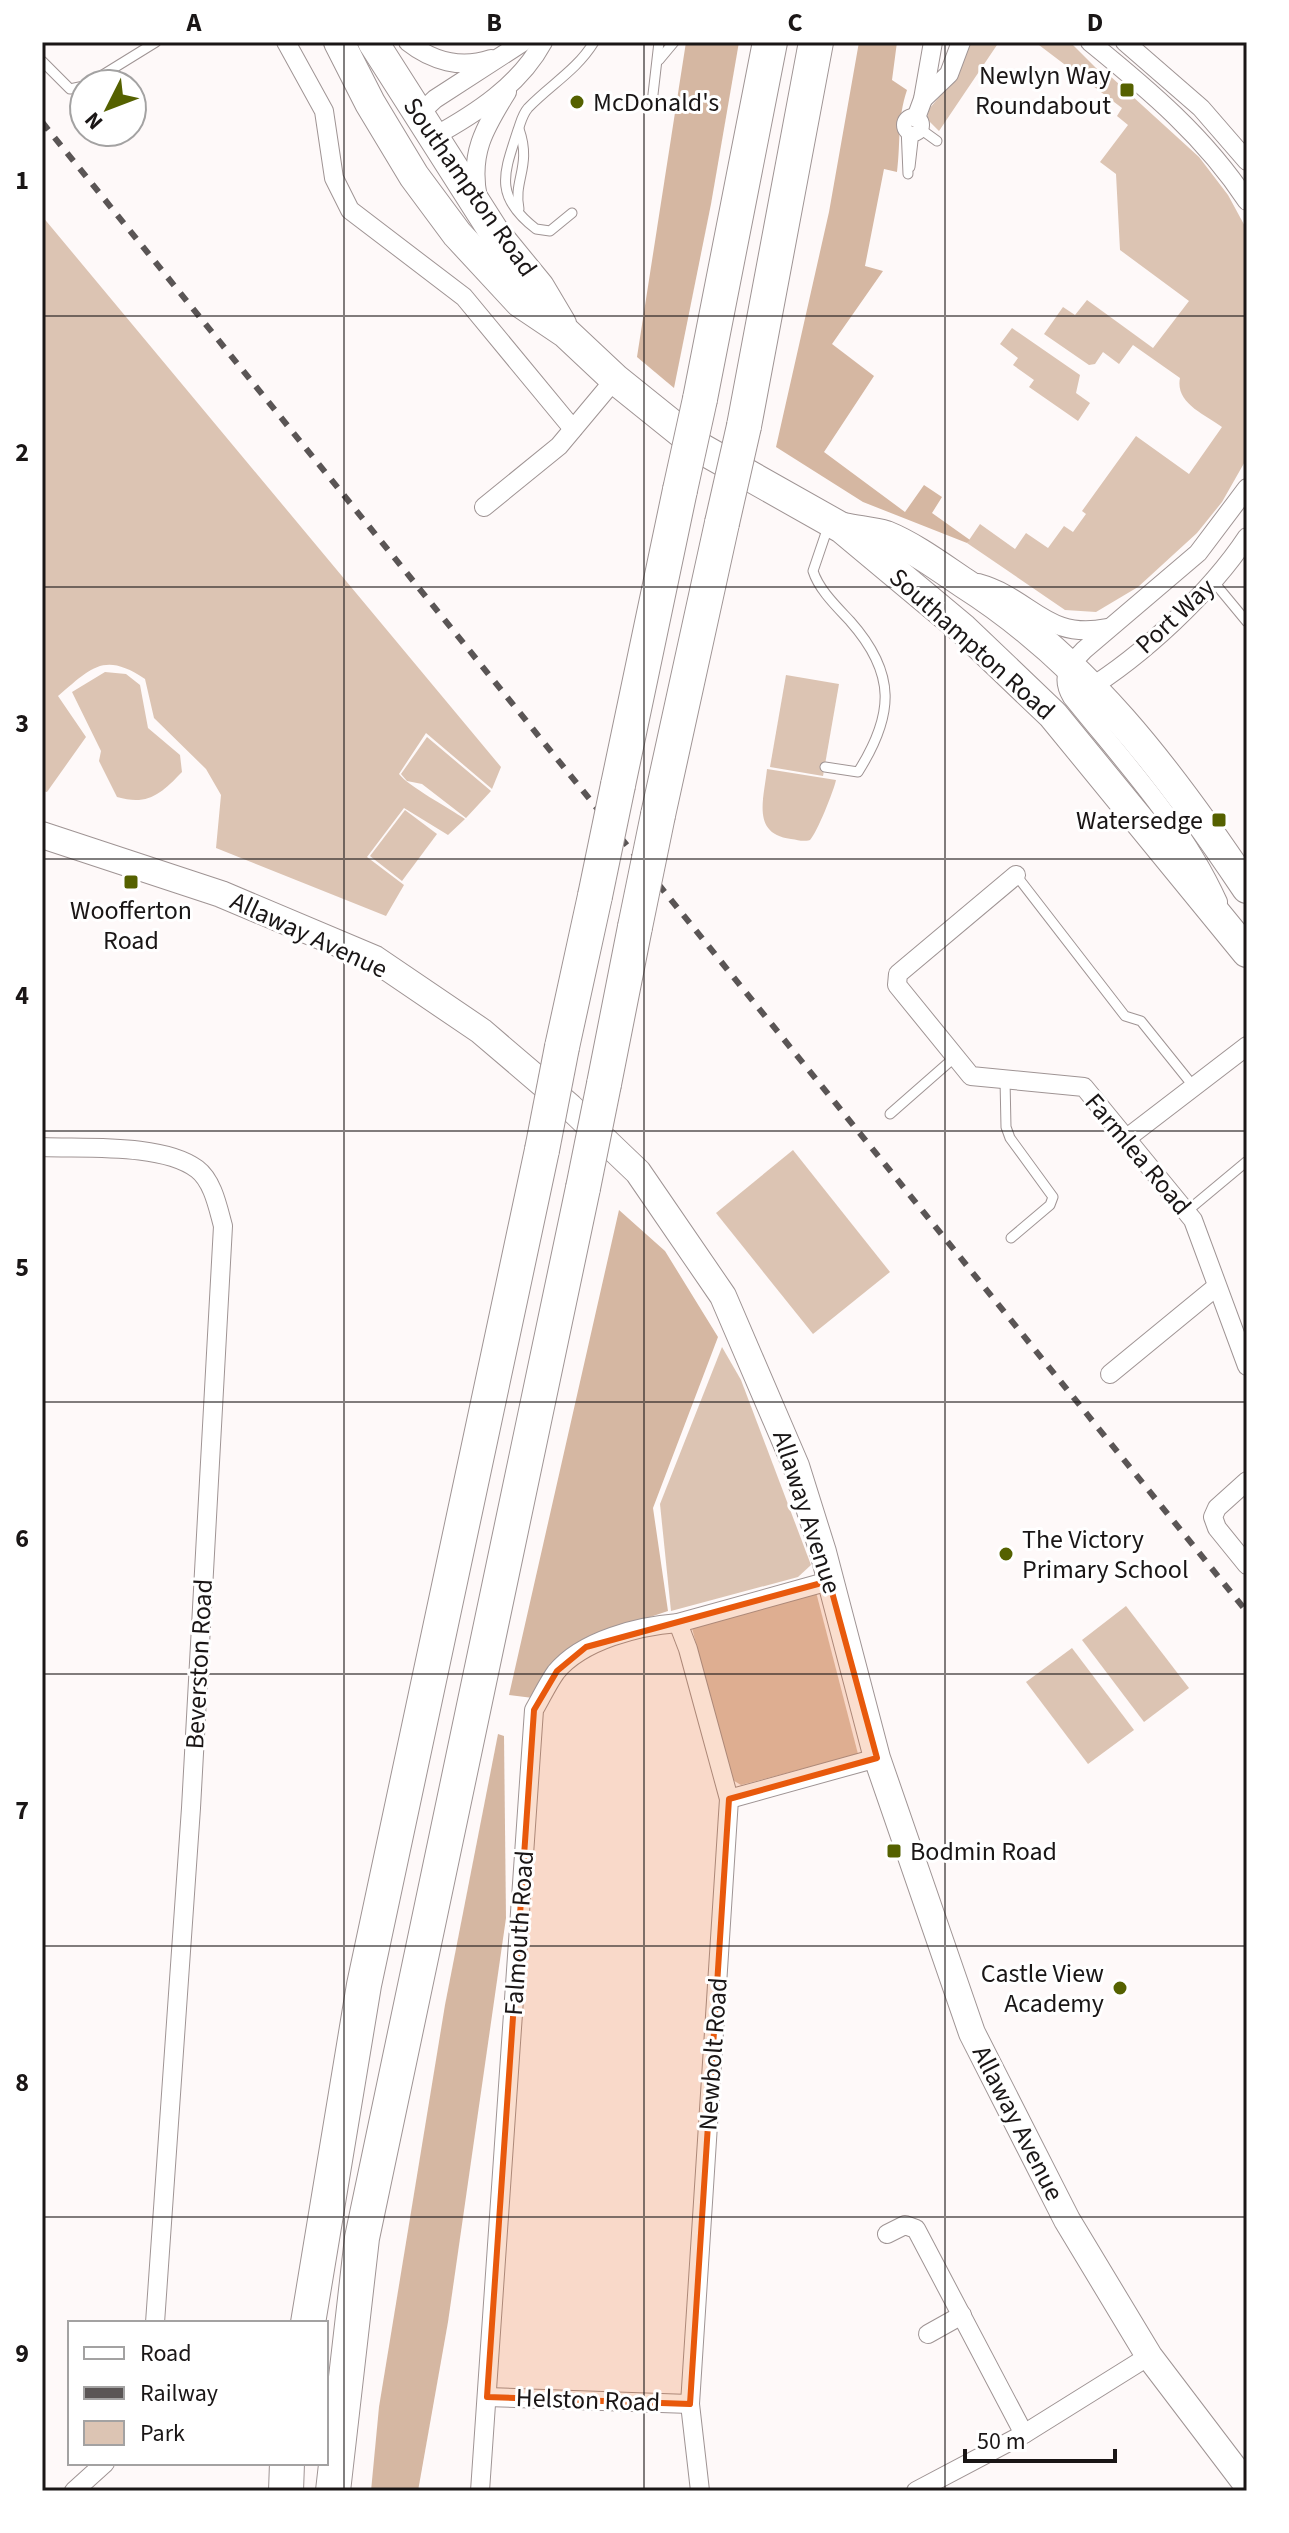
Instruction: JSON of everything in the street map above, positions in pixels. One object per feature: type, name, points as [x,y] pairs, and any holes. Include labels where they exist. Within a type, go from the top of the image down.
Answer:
[{"type":"highway","points":[[308,2321],[364,1985],[700,399],[770,42]]},
{"type":"highway","points":[[333,2491],[362,2238],[583,1188],[658,815],[744,426],[816,42]]},
{"type":"highway","points":[[286,2491],[287,2465]]},
{"type":"main road","name":"Southampton Road","points":[[339,42],[384,127],[440,212],[520,302],[566,333],[615,379],[702,449],[836,524],[1023,684],[1110,781],[1247,952]]},
{"type":"main road","name":"Southampton Road","points":[[373,42],[422,131],[539,287],[566,333]]},
{"type":"main road","points":[[384,127],[395,136],[422,131],[427,168],[478,239],[507,288]]},
{"type":"main road","name":"Southampton Road","points":[[836,524],[885,536],[953,576],[1023,623],[1071,664],[1082,692],[1156,760],[1247,888]]},
{"type":"street","points":[[286,42],[324,111],[334,178],[350,210],[464,297],[573,429]]},
{"type":"street","points":[[408,42],[430,57],[448,62],[470,63],[499,56]]},
{"type":"street","points":[[422,131],[435,99],[523,42]]},
{"type":"street","points":[[422,131],[464,120],[529,67],[543,42]]},
{"type":"street","points":[[914,126],[923,99],[933,42]]},
{"type":"street","points":[[923,99],[949,74],[961,42]]},
{"type":"street","points":[[1090,42],[1188,127],[1215,156],[1247,201]]},
{"type":"street","points":[[1125,42],[1201,108],[1247,161]]},
{"type":"street","points":[[481,212],[474,170],[478,141],[515,80]]},
{"type":"street","points":[[484,507],[559,446],[615,379]]},
{"type":"street","name":"Port Way","points":[[1071,664],[1198,553],[1247,488]]},
{"type":"street","name":"Port Way","points":[[1082,692],[1127,661],[1213,581],[1247,537]]},
{"type":"street","name":"Port Way","points":[[953,576],[997,588],[1059,628],[1081,632],[1111,627]]},
{"type":"street","points":[[1023,684],[1040,693],[1082,692],[1199,861],[1229,927]]},
{"type":"street","name":"Allaway Avenue","points":[[42,835],[221,894],[375,959],[481,1031],[570,1107],[638,1172],[723,1296],[796,1466],[877,1758],[972,2033],[1067,2220],[1149,2356],[1247,2485]]},
{"type":"street","name":"Farmlea Road","points":[[1016,875],[898,974],[897,985],[971,1076],[1084,1087],[1193,1220],[1246,1359]]},
{"type":"street","points":[[1127,1138],[1247,1046]]},
{"type":"street","name":"Beverston Road","points":[[42,1147],[166,1156],[198,1170],[215,1196],[223,1226],[191,1808],[155,2321]]},
{"type":"street","points":[[1110,1374],[1216,1287]]},
{"type":"street","points":[[1247,1481],[1217,1508],[1213,1517],[1217,1528],[1247,1565]]},
{"type":"street","name":"Falmouth Road","points":[[480,2491],[534,1710],[557,1671],[586,1647],[657,1625],[678,1623],[829,1581]]},
{"type":"street","name":"Newbolt Road","points":[[678,1623],[729,1799],[690,2404],[700,2491]]},
{"type":"street","points":[[729,1799],[877,1758]]},
{"type":"street","points":[[887,2234],[905,2225],[916,2229],[1024,2434]]},
{"type":"street","points":[[928,2334],[962,2315]]},
{"type":"street","points":[[916,2491],[953,2484],[1024,2434],[1149,2356]]},
{"type":"street","name":"Helston Road","points":[[487,2397],[690,2404]]},
{"type":"street","points":[[84,2488],[103,2465]]},
{"type":"lane","points":[[114,68],[156,42]]},
{"type":"lane","points":[[572,213],[559,226],[545,232],[530,225],[506,190],[504,174],[508,153],[529,107],[572,70],[594,42]]},
{"type":"lane","points":[[652,103],[659,42]]},
{"type":"lane","points":[[659,60],[674,42]]},
{"type":"lane","points":[[42,61],[68,87]]},
{"type":"lane","points":[[914,126],[937,141]]},
{"type":"lane","points":[[519,129],[526,155],[518,194],[519,212]]},
{"type":"lane","points":[[825,767],[858,772],[872,749],[888,708],[878,662],[865,638],[836,606],[813,571],[836,524]]},
{"type":"lane","points":[[1213,581],[1247,622]]},
{"type":"lane","points":[[1016,875],[1125,1016],[1141,1021],[1194,1087]]},
{"type":"lane","points":[[890,1114],[955,1057]]},
{"type":"lane","points":[[1005,1080],[1005,1115],[1010,1138],[1053,1197],[1050,1205],[1011,1238]]},
{"type":"lane","points":[[1186,1212],[1246,1162]]},
{"type":"highlighted area","points":[[829,1581],[877,1758],[729,1799],[690,2404],[487,2397],[534,1710],[557,1671],[586,1647]]},
{"type":"green space","points":[[967,42],[999,42],[939,131],[927,119],[929,109],[951,83]]},
{"type":"green space","points":[[1035,42],[1070,42],[1106,78],[1109,75],[1199,157],[1228,195],[1247,230],[1247,458],[1222,502],[1197,533],[1138,587],[1096,612],[1065,610],[967,543],[980,524],[1015,549],[1026,533],[1048,548],[1064,526],[1073,532],[1086,514],[1082,511],[1136,436],[1189,474],[1222,427],[1186,401],[1180,378],[1133,345],[1119,364],[1103,352],[1095,364],[1089,365],[1044,334],[1063,307],[1075,315],[1087,300],[1153,348],[1189,301],[1120,250],[1116,174],[1100,162],[1128,125],[1117,116],[1122,108]]},
{"type":"green space","points":[[42,216],[501,767],[492,789],[426,733],[399,774],[465,819],[448,835],[404,808],[367,857],[404,885],[386,916],[216,848],[221,795],[206,769],[154,718],[145,679],[119,666],[98,666],[58,696],[86,737],[47,792],[42,791]]},
{"type":"green space","points":[[1012,328],[1080,375],[1076,393],[1090,403],[1078,421],[1029,387],[1034,380],[1013,365],[1018,358],[1000,344]]},
{"type":"green space","points":[[105,672],[126,674],[140,685],[148,728],[180,755],[182,772],[160,792],[146,799],[117,797],[99,761],[101,751],[72,692]]},
{"type":"green space","points":[[786,675],[839,684],[823,776],[770,767]]},
{"type":"green space","points":[[427,737],[491,791],[466,818],[422,784],[407,781],[401,774]]},
{"type":"green space","points":[[767,769],[836,780],[810,840],[778,836],[765,823],[763,803]]},
{"type":"green space","points":[[405,810],[437,834],[402,881],[370,856]]},
{"type":"green space","points":[[793,1150],[890,1272],[813,1334],[716,1213]]},
{"type":"green space","points":[[722,1347],[741,1380],[811,1565],[798,1577],[671,1611],[660,1504]]},
{"type":"green space","points":[[816,1592],[858,1754],[741,1785],[731,1779],[692,1628]]},
{"type":"green space","points":[[1126,1606],[1189,1688],[1144,1722],[1082,1640]]},
{"type":"green space","points":[[1072,1648],[1134,1730],[1088,1764],[1026,1682]]},
{"type":"shaded area","points":[[686,42],[739,42],[674,388],[637,357]]},
{"type":"shaded area","points":[[859,42],[897,42],[892,80],[907,90],[900,121],[897,172],[884,169],[865,266],[883,271],[832,344],[874,376],[824,452],[905,512],[924,485],[942,497],[932,513],[970,540],[967,543],[863,502],[776,447],[829,212]]},
{"type":"shaded area","points":[[619,1210],[665,1251],[718,1337],[653,1508],[668,1611],[590,1637],[550,1665],[533,1698],[509,1695]]},
{"type":"shaded area","points":[[498,1734],[504,1736],[506,1918],[448,2322],[418,2491],[371,2491],[379,2407],[445,2005]]},
{"type":"railway","points":[[42,122],[1247,1612]]},
{"type":"place","name":"Newlyn Way Roundabout","points":[[1127,90]]},
{"type":"place","name":"McDonald's","points":[[577,102]]},
{"type":"place","name":"Watersedge","points":[[1219,820]]},
{"type":"place","name":"Woofferton Road","points":[[131,882]]},
{"type":"place","name":"The Victory Primary School","points":[[1006,1554]]},
{"type":"place","name":"Bodmin Road","points":[[894,1851]]},
{"type":"place","name":"Castle View Academy","points":[[1120,1988]]}]
